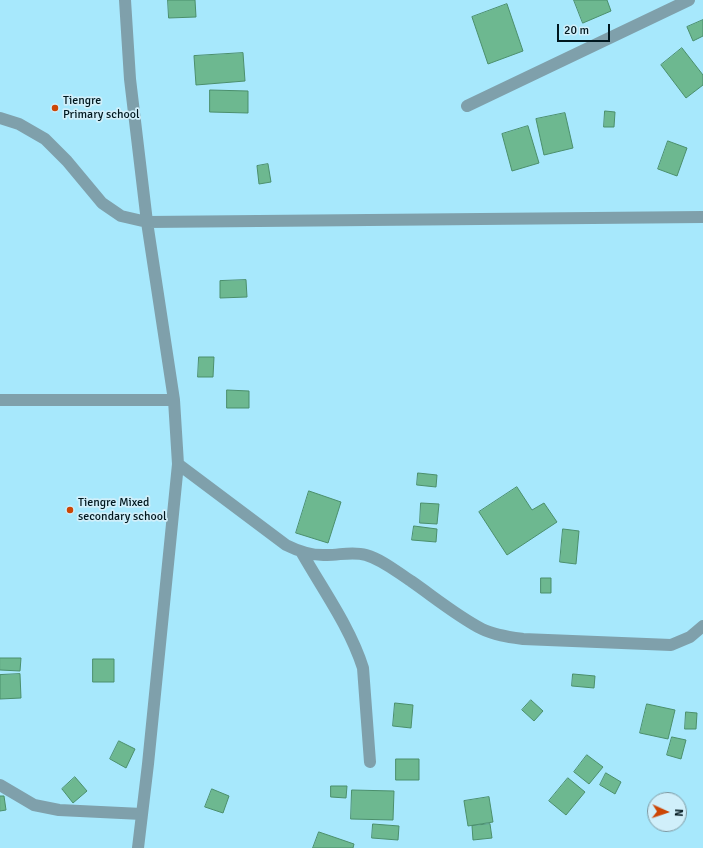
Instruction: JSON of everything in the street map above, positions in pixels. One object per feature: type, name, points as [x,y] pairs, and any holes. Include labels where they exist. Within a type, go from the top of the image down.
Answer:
[{"type":"street","points":[[125,0],[130,79],[147,222],[174,400],[178,464],[138,848]]},
{"type":"street","points":[[467,106],[689,0]]},
{"type":"street","points":[[0,118],[19,124],[45,139],[67,161],[102,203],[121,216],[147,222],[703,217]]},
{"type":"street","points":[[0,400],[174,400]]},
{"type":"street","points":[[178,464],[286,545],[302,553],[315,555],[347,553],[367,555],[390,567],[482,629],[503,636],[530,640],[671,645],[690,637],[703,626]]},
{"type":"street","points":[[302,553],[338,614],[359,656],[363,668],[370,762]]},
{"type":"street","points":[[0,786],[34,806],[59,810],[142,814]]},
{"type":"building","points":[[168,0],[195,0],[196,17],[169,18]]},
{"type":"building","points":[[574,0],[607,0],[611,11],[583,23]]},
{"type":"building","points":[[507,4],[523,51],[488,64],[472,17]]},
{"type":"building","points":[[703,20],[703,36],[693,41],[687,27]]},
{"type":"building","points":[[682,48],[703,75],[703,85],[686,98],[661,65]]},
{"type":"building","points":[[243,53],[245,81],[196,85],[194,56]]},
{"type":"building","points":[[210,90],[248,91],[248,113],[210,112]]},
{"type":"building","points":[[605,111],[615,112],[614,127],[604,127]]},
{"type":"building","points":[[565,113],[573,148],[544,155],[536,119]]},
{"type":"building","points":[[528,126],[539,163],[512,171],[502,134]]},
{"type":"building","points":[[668,141],[687,148],[677,176],[658,169]]},
{"type":"building","points":[[268,164],[271,182],[259,184],[257,166]]},
{"type":"building","points":[[246,280],[247,297],[220,298],[220,281]]},
{"type":"building","points":[[199,357],[214,357],[213,377],[198,377]]},
{"type":"building","points":[[227,390],[249,391],[249,408],[227,408]]},
{"type":"building","points":[[418,473],[437,475],[436,487],[417,485]]},
{"type":"building","points":[[517,487],[532,510],[544,503],[557,522],[507,555],[479,512]]},
{"type":"building","points":[[309,491],[341,502],[328,543],[296,533]]},
{"type":"building","points":[[421,503],[439,504],[437,524],[420,523]]},
{"type":"building","points":[[414,526],[437,529],[436,542],[412,540]]},
{"type":"building","points":[[563,529],[579,531],[576,564],[560,562]]},
{"type":"building","points":[[541,578],[551,578],[551,593],[541,593]]},
{"type":"building","points":[[0,658],[21,658],[20,671],[0,670]]},
{"type":"building","points":[[93,659],[114,659],[114,682],[93,682]]},
{"type":"building","points":[[20,674],[21,698],[0,699],[0,675]]},
{"type":"building","points":[[573,674],[595,676],[594,688],[572,686]]},
{"type":"building","points":[[531,700],[543,711],[534,721],[522,710]]},
{"type":"building","points":[[395,703],[413,705],[411,728],[393,726]]},
{"type":"building","points":[[647,704],[675,710],[668,739],[640,733]]},
{"type":"building","points":[[686,712],[697,713],[696,729],[685,729]]},
{"type":"building","points":[[672,737],[686,740],[681,759],[667,755]]},
{"type":"building","points":[[119,741],[135,749],[126,768],[110,759]]},
{"type":"building","points":[[587,755],[603,767],[589,784],[574,772]]},
{"type":"building","points":[[396,759],[419,759],[419,780],[396,780]]},
{"type":"building","points":[[606,773],[621,782],[615,794],[600,785]]},
{"type":"building","points":[[75,777],[87,791],[73,803],[62,789]]},
{"type":"building","points":[[568,778],[585,792],[566,815],[549,801]]},
{"type":"building","points":[[331,786],[347,786],[346,798],[331,797]]},
{"type":"building","points":[[212,789],[229,796],[223,813],[205,807]]},
{"type":"building","points":[[352,790],[394,791],[393,820],[351,819]]},
{"type":"building","points":[[0,796],[4,796],[6,810],[0,811]]},
{"type":"building","points":[[489,797],[493,822],[468,826],[464,801]]},
{"type":"building","points":[[373,824],[399,826],[398,840],[372,838]]},
{"type":"building","points":[[490,824],[492,838],[473,840],[472,826]]},
{"type":"building","points":[[319,832],[354,844],[353,848],[313,848]]},
{"type":"place","name":"Tiengre Primary school","points":[[55,108]]},
{"type":"place","name":"Tiengre Mixed secondary school","points":[[70,510]]}]
